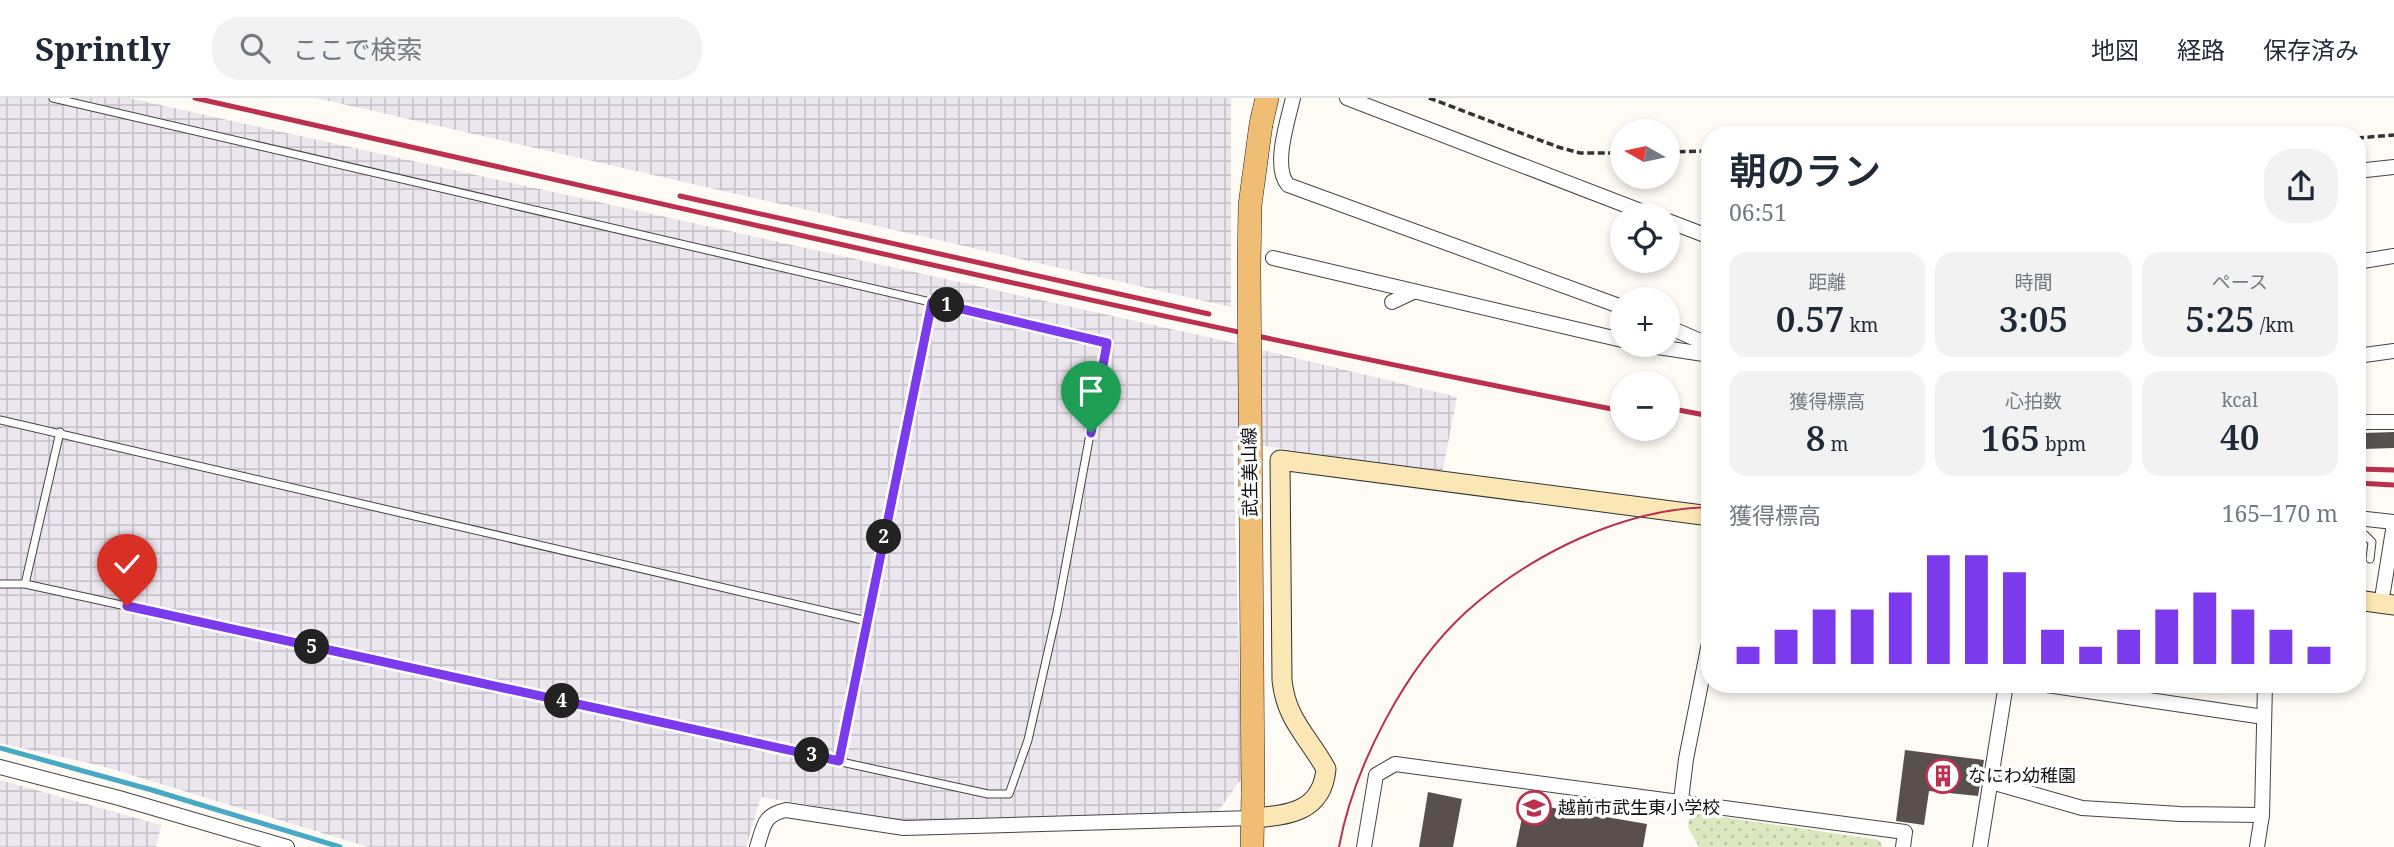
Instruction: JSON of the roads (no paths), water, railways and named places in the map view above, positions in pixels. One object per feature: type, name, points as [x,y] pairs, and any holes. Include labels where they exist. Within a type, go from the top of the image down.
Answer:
[{"type":"main road","name":"武生美山線","points":[[1252,847],[1254,793],[1250,205],[1267,98]]},
{"type":"street","points":[[1293,98],[1280,162],[1282,178],[1287,185],[1610,303]]},
{"type":"street","points":[[1347,98],[1620,203]]},
{"type":"street","points":[[2366,170],[2394,167]]},
{"type":"street","points":[[1680,226],[1701,234]]},
{"type":"street","points":[[2366,260],[2394,257]]},
{"type":"street","points":[[1273,258],[1610,337]]},
{"type":"street","points":[[1392,302],[1413,292]]},
{"type":"street","points":[[1680,332],[1701,341]]},
{"type":"street","points":[[1680,350],[1701,354]]},
{"type":"street","points":[[2366,355],[2394,351]]},
{"type":"street","points":[[2366,422],[2394,422]]},
{"type":"street","points":[[757,847],[766,819],[786,810],[904,828],[1253,818],[1293,813],[1307,805],[1321,793],[1325,769],[1284,700],[1280,460],[1701,515]]},
{"type":"street","points":[[2366,519],[2394,523],[2389,599],[2366,600]]},
{"type":"street","points":[[1681,800],[1701,684]]},
{"type":"street","points":[[1980,847],[2005,693]]},
{"type":"street","points":[[2101,693],[2264,717]]},
{"type":"street","points":[[2257,847],[2262,815],[2265,693]]},
{"type":"street","points":[[1364,847],[1376,775],[1395,764],[1681,800],[1905,832],[1903,847]]},
{"type":"street","points":[[0,767],[287,847]]},
{"type":"street","points":[[1991,782],[2082,808],[2180,814],[2262,815]]},
{"type":"lane","points":[[0,584],[25,584],[988,794],[1009,794],[1028,740],[1057,612],[1107,343],[54,98]]},
{"type":"lane","points":[[839,761],[932,302]]},
{"type":"lane","points":[[0,419],[867,621]]},
{"type":"lane","points":[[25,584],[60,432]]},
{"type":"lane","points":[[2366,535],[2372,542],[2370,559]]},
{"type":"waterway","points":[[0,748],[152,790],[340,847]]},
{"type":"tram line","points":[[1339,847],[1357,784],[1385,720],[1423,661],[1466,612],[1519,571],[1579,538],[1644,516],[1701,508]]},
{"type":"railway","points":[[195,98],[1086,299],[1610,409]]},
{"type":"railway","points":[[680,196],[1209,314]]},
{"type":"railway","points":[[1680,410],[1701,414]]},
{"type":"railway","points":[[2366,469],[2394,470]]},
{"type":"railway","points":[[2366,483],[2394,485]]},
{"type":"place","name":"なにわ幼稚園","points":[[1943,776]]},
{"type":"place","name":"越前市武生東小学校","points":[[1534,808]]}]
